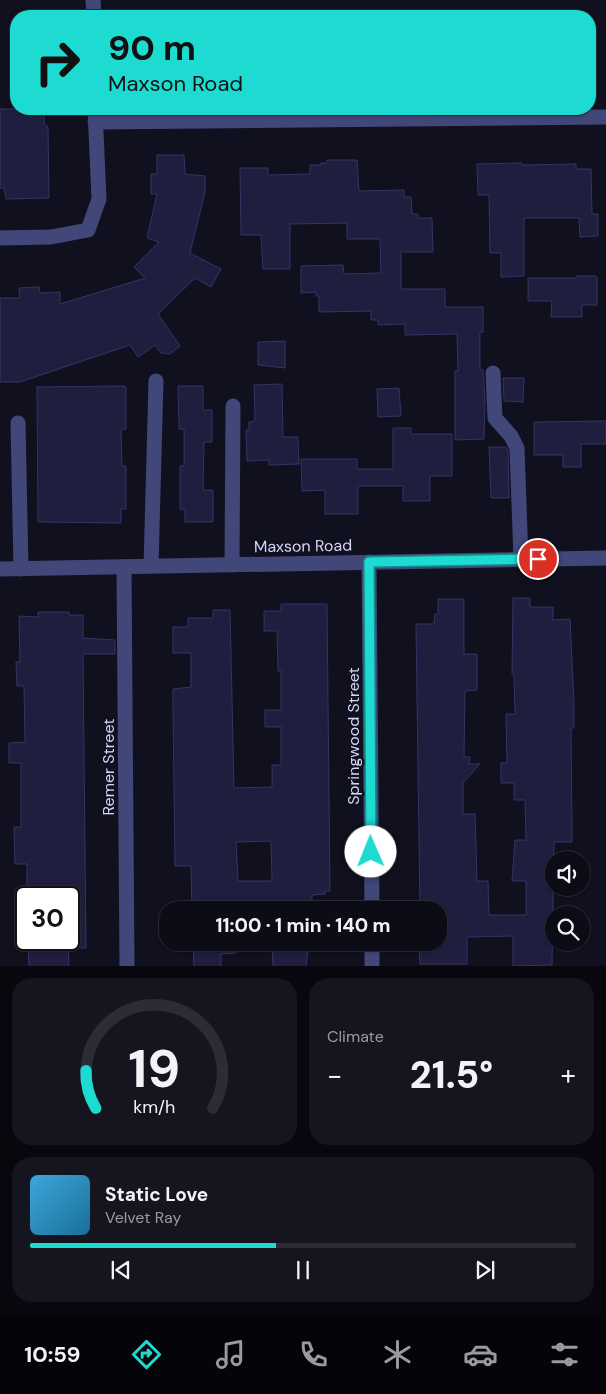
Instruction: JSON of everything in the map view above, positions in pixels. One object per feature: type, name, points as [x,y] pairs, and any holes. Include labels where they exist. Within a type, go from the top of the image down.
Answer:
[{"type":"street","points":[[0,238],[51,237],[88,230],[99,199],[95,115],[606,117]]},
{"type":"street","points":[[493,373],[495,418],[511,436],[517,448],[521,560]]},
{"type":"street","points":[[151,566],[156,381]]},
{"type":"street","points":[[232,565],[233,406]]},
{"type":"street","points":[[18,423],[21,569]]},
{"type":"street","name":"Maxson Road","points":[[0,569],[606,558]]},
{"type":"street","name":"Springwood Street","points":[[369,562],[372,901]]},
{"type":"street","name":"Remer Street","points":[[124,567],[127,966]]},
{"type":"street","points":[[372,951],[372,966]]},
{"type":"building","points":[[0,109],[10,109],[10,115],[44,115],[44,124],[48,127],[49,198],[6,199],[4,188],[0,188]]},
{"type":"building","points":[[157,155],[184,155],[185,174],[205,176],[205,192],[190,253],[221,269],[211,287],[195,278],[158,314],[180,346],[170,354],[161,353],[155,345],[138,357],[130,345],[20,382],[0,382],[0,298],[20,298],[19,288],[39,287],[40,293],[60,292],[60,304],[145,278],[134,267],[159,242],[147,238],[157,194],[151,194],[151,174],[157,174]]},
{"type":"building","points":[[327,160],[357,160],[359,191],[404,190],[404,197],[411,197],[412,214],[418,214],[418,218],[432,218],[433,252],[401,252],[401,289],[445,289],[445,307],[483,307],[483,332],[480,332],[480,370],[483,370],[485,401],[484,439],[455,440],[455,371],[458,371],[457,334],[405,335],[405,324],[378,325],[378,320],[371,320],[371,311],[319,312],[319,296],[316,296],[316,292],[301,293],[301,266],[343,265],[344,274],[381,273],[380,239],[347,239],[347,223],[290,224],[290,269],[263,269],[261,235],[241,235],[240,168],[268,168],[268,175],[310,174],[310,165],[321,165],[321,163],[327,163]]},
{"type":"building","points":[[522,163],[522,165],[576,164],[576,169],[591,169],[592,214],[598,214],[598,236],[580,237],[579,218],[524,218],[524,276],[501,277],[501,253],[490,253],[489,195],[478,195],[477,164]]},
{"type":"building","points":[[576,276],[596,276],[597,278],[597,305],[582,305],[582,317],[551,317],[552,301],[528,301],[528,278],[576,278]]},
{"type":"building","points":[[285,341],[285,368],[258,365],[258,342]]},
{"type":"building","points":[[503,378],[524,378],[523,402],[504,401]]},
{"type":"building","points":[[282,384],[283,437],[298,437],[299,464],[269,465],[269,460],[247,461],[246,430],[249,430],[249,422],[253,422],[255,418],[254,385]]},
{"type":"building","points":[[124,386],[122,387],[126,387],[126,429],[121,430],[122,466],[126,466],[126,509],[121,509],[121,523],[38,522],[37,387]]},
{"type":"building","points":[[178,386],[203,386],[203,410],[212,410],[212,442],[204,442],[203,490],[213,490],[213,522],[185,522],[185,510],[180,509],[180,466],[184,466],[184,429],[179,429]]},
{"type":"building","points":[[399,388],[401,416],[378,417],[377,389]]},
{"type":"building","points":[[606,421],[606,444],[581,444],[581,467],[563,467],[563,455],[534,455],[534,422]]},
{"type":"building","points":[[393,428],[411,428],[411,434],[452,434],[452,476],[430,476],[430,501],[403,501],[403,486],[358,486],[358,514],[325,514],[325,490],[302,491],[301,459],[357,459],[357,469],[393,469]]},
{"type":"building","points":[[489,447],[506,447],[508,450],[509,498],[491,498]]},
{"type":"building","points":[[513,598],[530,598],[530,607],[553,607],[553,620],[570,619],[574,705],[574,728],[571,728],[572,842],[554,842],[554,851],[545,851],[545,896],[553,896],[553,906],[545,906],[545,951],[552,951],[552,965],[513,966],[513,936],[467,937],[467,964],[420,964],[419,951],[447,951],[447,901],[420,901],[416,624],[434,624],[435,614],[438,614],[438,599],[464,599],[464,654],[477,654],[477,690],[465,691],[464,757],[470,757],[469,764],[480,764],[463,783],[463,814],[475,814],[477,881],[488,881],[489,915],[526,915],[526,881],[512,881],[515,840],[526,840],[525,800],[514,800],[514,783],[501,783],[501,763],[507,763],[506,714],[515,714],[514,674],[512,674]]},
{"type":"building","points":[[281,604],[327,604],[330,891],[325,891],[325,894],[312,895],[312,901],[192,901],[191,866],[175,866],[173,708],[173,689],[191,687],[191,653],[173,653],[173,627],[188,627],[188,618],[213,618],[213,610],[230,610],[234,788],[272,787],[272,765],[281,765],[281,727],[265,727],[265,710],[281,710],[281,671],[278,671],[277,631],[264,631],[264,611],[281,611]],"holes":[[[271,841],[272,881],[238,881],[236,842]]]},
{"type":"building","points":[[38,612],[69,612],[69,615],[83,615],[83,638],[115,640],[115,654],[83,654],[86,948],[80,948],[80,886],[27,886],[27,864],[15,864],[14,827],[21,827],[21,763],[9,763],[9,743],[25,742],[24,686],[17,686],[16,662],[20,662],[19,616],[38,617]]},
{"type":"building","points":[[28,951],[68,951],[69,966],[29,966]]},
{"type":"building","points":[[193,951],[236,951],[236,953],[221,954],[221,966],[194,966]]},
{"type":"building","points":[[272,951],[308,951],[306,966],[273,966]]},
{"type":"route","points":[[371,852],[369,562],[538,559]]}]
